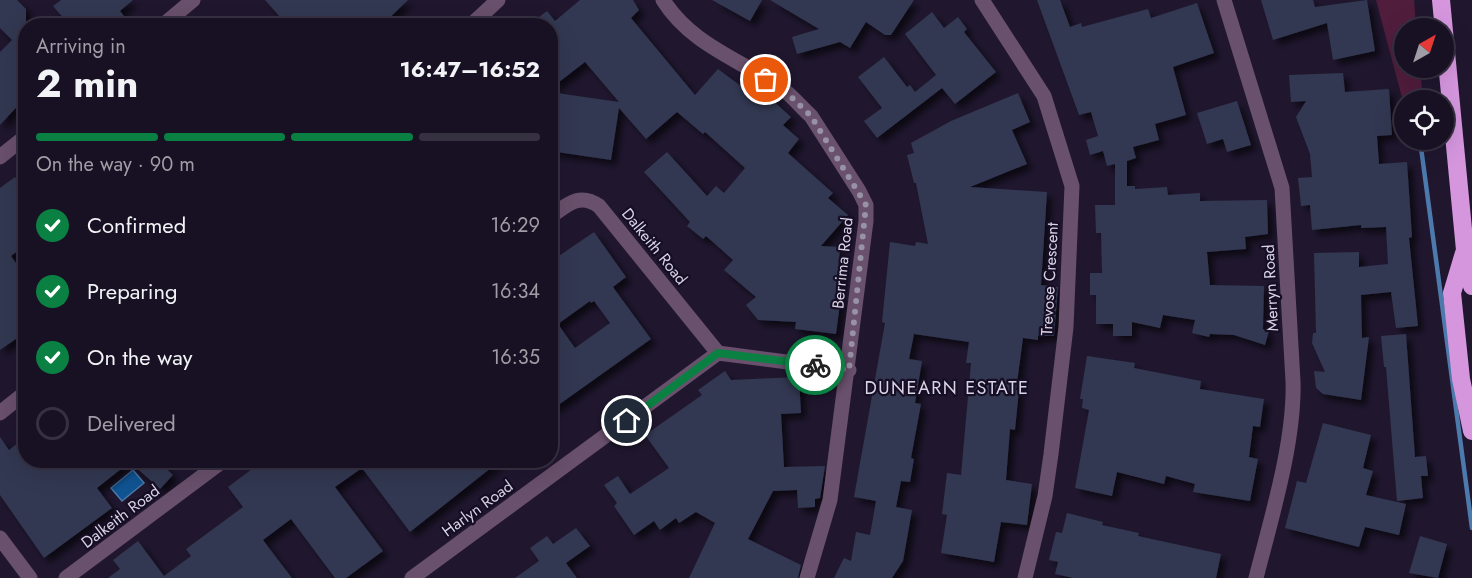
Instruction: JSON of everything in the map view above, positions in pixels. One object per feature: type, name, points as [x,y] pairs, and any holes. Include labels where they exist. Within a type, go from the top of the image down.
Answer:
[{"type":"highway","points":[[1441,0],[1465,250],[1472,286]]},
{"type":"highway","points":[[1465,250],[1452,293],[1461,379],[1472,431]]},
{"type":"street","points":[[172,18],[193,0]]},
{"type":"street","points":[[479,18],[498,0]]},
{"type":"street","name":"Berrima Road","points":[[663,0],[683,27],[700,40],[785,91],[811,116],[866,205],[849,370],[830,500],[807,578]]},
{"type":"street","name":"Trevose Crescent","points":[[982,0],[1044,96],[1072,186],[1066,327],[1051,454],[1045,496],[1025,578]]},
{"type":"street","name":"Merryn Road","points":[[1224,0],[1282,188],[1293,381],[1294,402],[1284,456],[1256,578]]},
{"type":"street","points":[[0,157],[18,142]]},
{"type":"street","name":"Dalkeith Road","points":[[558,211],[574,200],[590,200],[599,206],[718,353]]},
{"type":"street","points":[[718,353],[849,370]]},
{"type":"street","name":"Harlyn Road","points":[[412,578],[718,353]]},
{"type":"street","points":[[0,413],[18,398]]},
{"type":"street","name":"Dalkeith Road","points":[[66,578],[213,468]]},
{"type":"street","points":[[0,538],[30,578]]},
{"type":"shaded area","points":[[1376,0],[1414,0],[1415,18],[1394,18],[1394,68]]},
{"type":"shaded area","points":[[1397,78],[1421,78],[1422,90],[1400,90]]},
{"type":"water","points":[[133,470],[144,483],[122,501],[111,488]]},
{"type":"building","points":[[0,0],[17,0],[26,9],[26,18],[18,18],[18,106],[0,125],[0,52],[12,40],[0,28]]},
{"type":"building","points":[[61,0],[133,0],[120,11],[124,16],[122,18],[63,18],[53,6]]},
{"type":"building","points":[[265,0],[408,0],[389,18],[281,18]]},
{"type":"building","points":[[580,0],[633,0],[639,10],[631,18],[695,95],[718,69],[765,104],[770,98],[791,117],[783,125],[799,139],[788,153],[833,193],[828,198],[848,215],[821,246],[840,247],[836,295],[841,296],[836,334],[795,329],[796,322],[758,320],[746,305],[756,297],[724,270],[733,260],[706,236],[703,239],[687,226],[690,222],[644,172],[667,152],[707,196],[716,186],[724,193],[745,168],[705,132],[703,134],[677,112],[646,139],[619,108],[611,160],[558,152],[558,93],[619,102],[585,62],[558,83],[558,18]]},
{"type":"building","points":[[712,0],[762,0],[750,21]]},
{"type":"building","points":[[770,0],[914,0],[891,35],[885,35],[866,22],[850,48],[840,42],[797,54],[792,37],[819,29]]},
{"type":"building","points":[[1037,0],[1060,0],[1070,27],[1081,23],[1082,27],[1148,9],[1151,18],[1197,3],[1214,53],[1173,67],[1186,115],[1155,124],[1159,140],[1133,147],[1136,158],[1127,161],[1127,186],[1135,186],[1135,189],[1167,187],[1168,195],[1200,193],[1200,201],[1267,200],[1268,234],[1245,237],[1246,249],[1207,252],[1210,285],[1264,286],[1263,329],[1269,331],[1265,345],[1234,335],[1210,334],[1209,337],[1192,333],[1195,320],[1163,315],[1160,328],[1132,322],[1132,336],[1113,336],[1113,324],[1096,324],[1096,295],[1090,295],[1090,273],[1102,273],[1101,233],[1096,233],[1095,205],[1115,205],[1115,164],[1107,166],[1103,151],[1090,155],[1086,140],[1098,136],[1091,112],[1079,115]]},
{"type":"building","points":[[1261,0],[1313,0],[1315,7],[1367,0],[1375,51],[1333,60],[1327,23],[1273,40]]},
{"type":"building","points":[[547,11],[553,18],[538,18]]},
{"type":"building","points":[[932,12],[944,28],[958,17],[967,29],[964,32],[996,72],[955,104],[942,88],[877,138],[864,121],[882,108],[858,77],[884,57],[907,87],[910,85],[915,92],[936,75],[905,34]]},
{"type":"building","points":[[1343,73],[1345,92],[1389,89],[1392,135],[1377,136],[1379,164],[1407,162],[1412,237],[1409,238],[1418,326],[1396,328],[1391,292],[1361,295],[1362,338],[1369,337],[1361,400],[1323,394],[1316,388],[1314,371],[1325,372],[1312,343],[1313,333],[1316,333],[1314,253],[1359,252],[1359,267],[1388,264],[1386,227],[1361,228],[1361,225],[1312,230],[1310,205],[1301,206],[1298,178],[1312,177],[1310,154],[1296,117],[1306,101],[1291,102],[1289,75]]},
{"type":"building","points":[[1018,93],[1030,122],[1012,130],[1027,164],[970,187],[1047,192],[1041,285],[1058,287],[1054,336],[1038,336],[1038,340],[1023,338],[1016,390],[1019,390],[1015,430],[1010,429],[1006,480],[1032,484],[1027,525],[1001,522],[994,562],[941,553],[947,515],[942,514],[947,473],[961,475],[971,363],[966,363],[969,342],[914,334],[909,359],[922,361],[915,403],[921,404],[911,458],[914,459],[910,482],[901,481],[896,507],[912,510],[903,561],[892,578],[834,578],[844,558],[851,561],[856,532],[870,535],[876,501],[854,497],[885,323],[882,322],[890,242],[915,246],[916,242],[928,244],[916,183],[914,183],[907,155],[914,153],[911,143],[951,121]]},
{"type":"building","points":[[1237,101],[1251,145],[1227,152],[1223,139],[1207,144],[1197,113]]},
{"type":"building","points":[[15,177],[18,181],[18,251],[11,256],[18,266],[18,338],[0,350],[0,188]]},
{"type":"building","points":[[594,232],[626,277],[613,287],[651,339],[558,405],[558,324],[558,257]],"holes":[[[590,301],[591,303],[594,301],[610,323],[575,348],[558,324]]]},
{"type":"building","points":[[1406,334],[1415,457],[1426,456],[1428,476],[1421,476],[1423,498],[1397,501],[1386,367],[1384,367],[1381,336]]},
{"type":"building","points":[[1087,356],[1135,363],[1134,368],[1201,381],[1200,389],[1264,399],[1260,427],[1253,426],[1249,457],[1258,459],[1250,501],[1193,492],[1195,484],[1166,476],[1164,484],[1117,472],[1112,496],[1075,488],[1089,410],[1082,408],[1083,399],[1080,399]]},
{"type":"building","points":[[725,371],[731,380],[799,377],[801,413],[781,414],[784,467],[825,466],[820,498],[815,499],[815,507],[798,508],[797,490],[773,491],[748,539],[801,565],[798,578],[689,578],[715,523],[696,512],[679,523],[676,518],[660,530],[654,521],[634,535],[614,506],[617,503],[604,485],[618,476],[630,494],[669,468],[645,435],[702,395],[698,390]]},
{"type":"building","points":[[1323,423],[1371,435],[1363,468],[1373,471],[1366,495],[1406,504],[1399,535],[1365,527],[1359,547],[1285,528],[1297,481],[1306,483]]},
{"type":"building","points":[[0,437],[9,450],[18,443],[18,468],[122,468],[97,488],[112,508],[44,558],[0,495]]},
{"type":"building","points":[[137,468],[166,468],[173,475],[160,489]]},
{"type":"building","points":[[253,468],[362,468],[335,487],[383,551],[346,578],[335,578],[291,519],[263,540],[292,578],[108,578],[120,569],[113,560],[138,541],[164,576],[191,556],[186,549],[243,507],[228,487]]},
{"type":"building","points":[[362,468],[491,468],[410,532]]},
{"type":"building","points":[[1067,513],[1103,522],[1102,525],[1139,533],[1138,536],[1221,554],[1216,578],[1073,578],[1055,574],[1058,562],[1049,560],[1056,532],[1062,533]]},
{"type":"building","points":[[576,528],[590,546],[566,563],[577,578],[515,578],[539,561],[530,548],[547,536],[553,544]]},
{"type":"building","points":[[1420,536],[1447,544],[1438,578],[1409,573]]},
{"type":"waterway","points":[[1421,150],[1472,528]]},
{"type":"way so far","points":[[766,80],[785,91],[811,116],[866,205],[849,370],[815,365]]},
{"type":"district","name":"DUNEARN ESTATE","points":[[947,388]]},
{"type":"route","points":[[627,421],[718,353],[815,365]]}]
